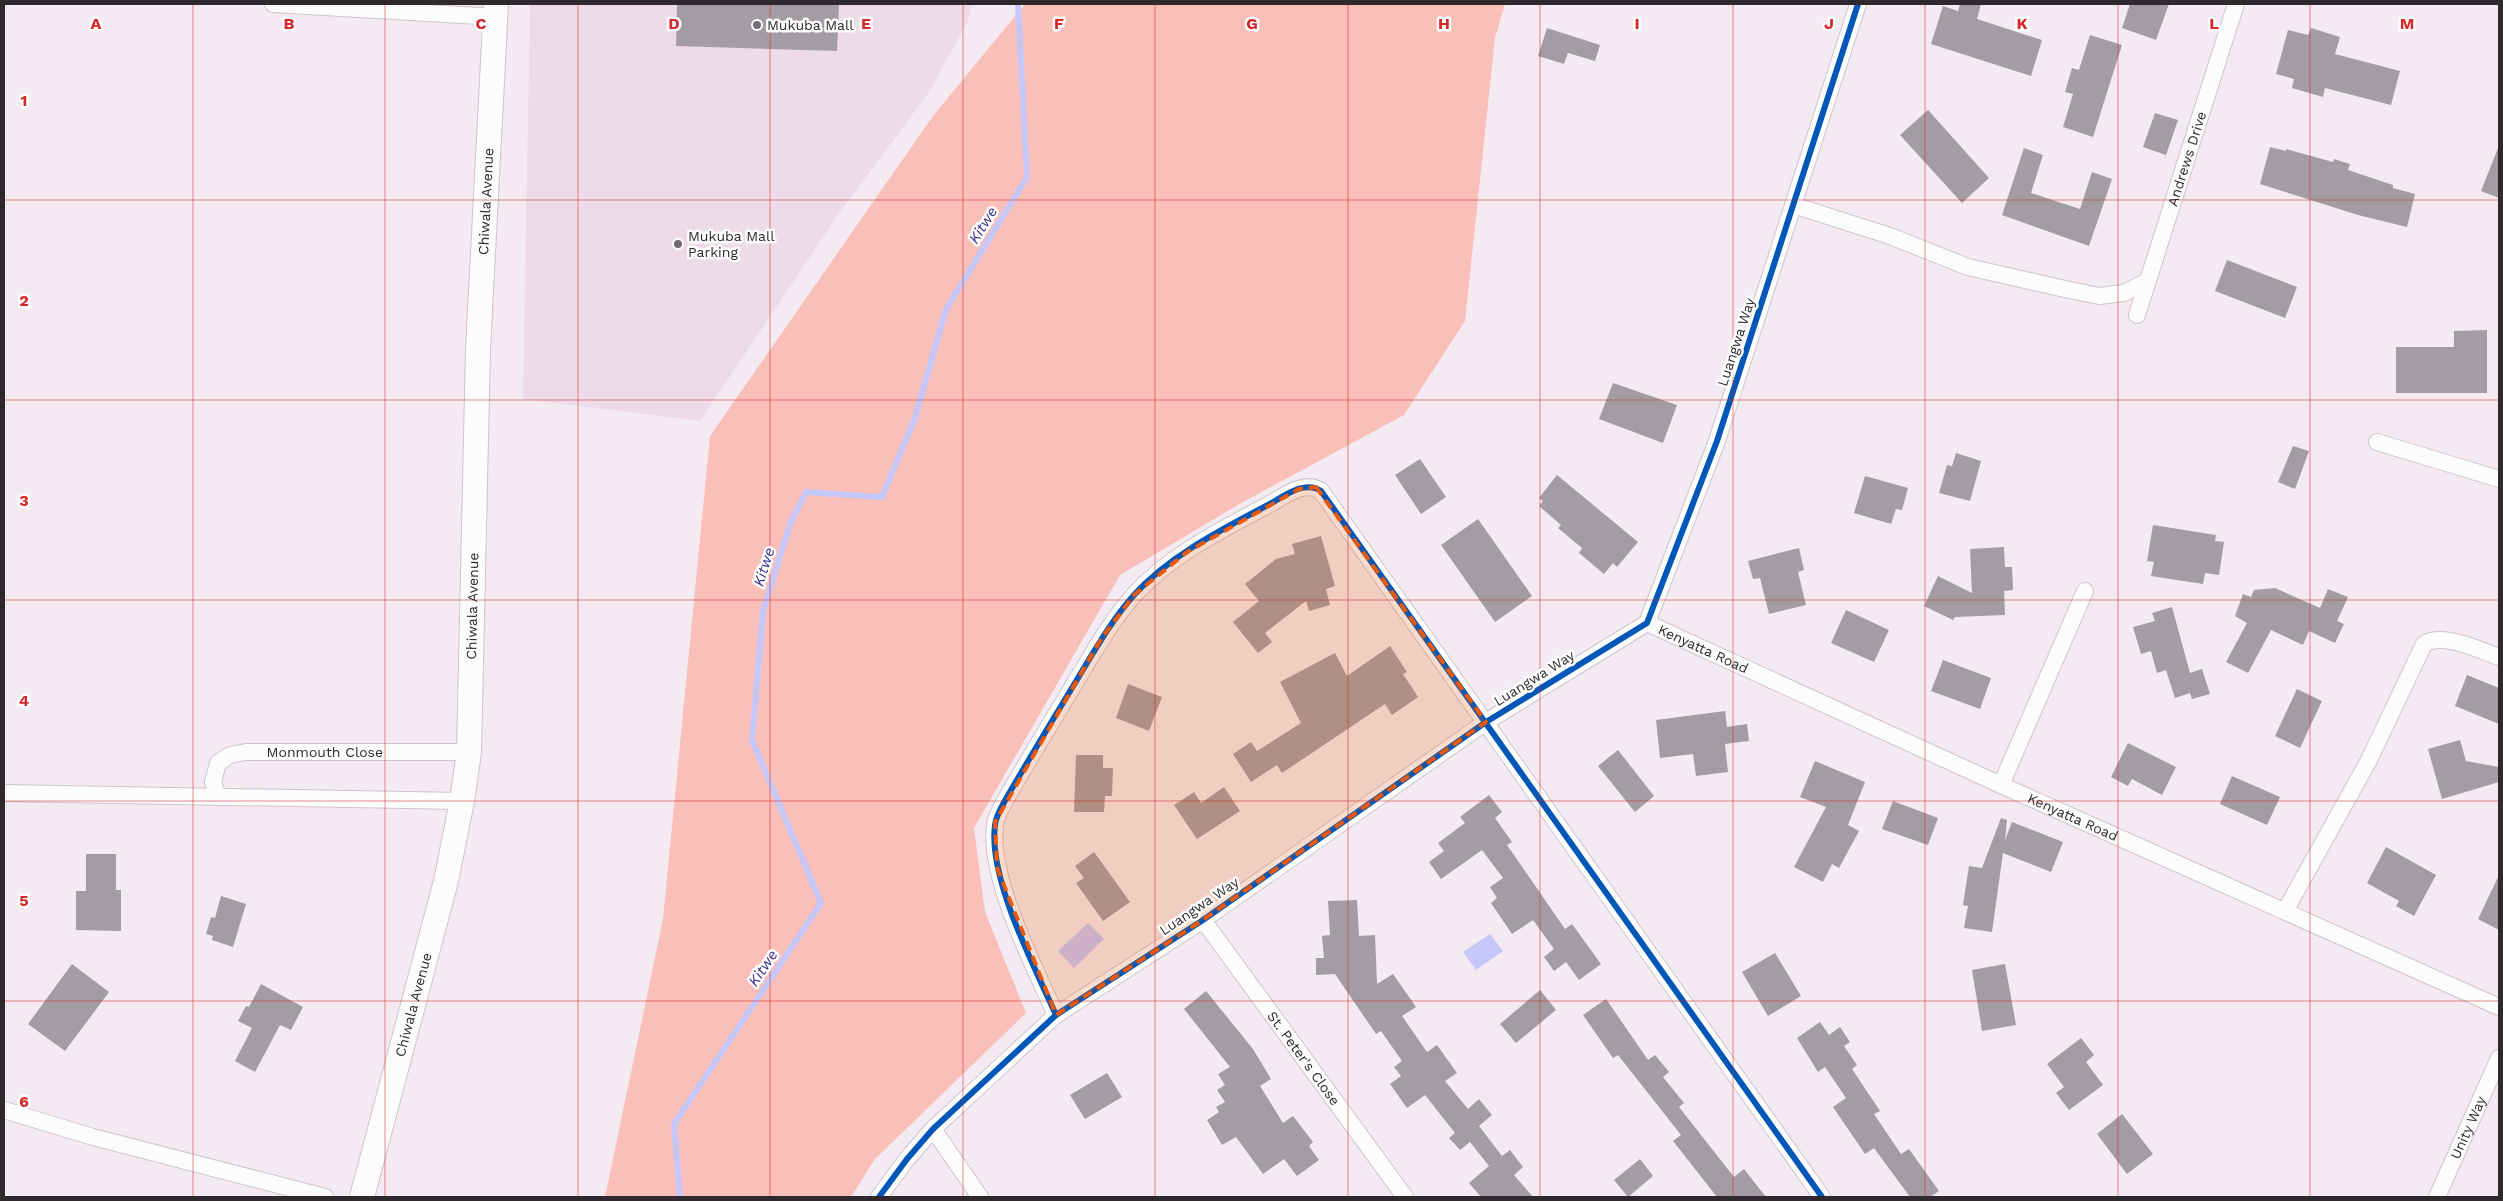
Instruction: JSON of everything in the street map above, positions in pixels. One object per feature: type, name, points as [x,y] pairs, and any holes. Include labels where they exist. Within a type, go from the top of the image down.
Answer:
[{"type":"main road","name":"Chiwala Avenue","points":[[362,1197],[446,881],[462,801],[469,752],[478,349],[496,11]]},
{"type":"street","points":[[273,4],[496,11]]},
{"type":"street","name":"Luangwa Way","points":[[879,1197],[907,1159],[933,1129],[1056,1016],[1203,920],[1486,722],[1647,623],[1717,441],[1858,4]]},
{"type":"street","name":"Andrews Drive","points":[[2137,315],[2236,4]]},
{"type":"street","points":[[1793,204],[1890,236],[1968,266],[2065,290],[2100,296],[2124,293],[2148,281]]},
{"type":"street","points":[[2377,442],[2499,479]]},
{"type":"street","points":[[1056,1016],[1028,952],[997,868],[993,847],[995,822],[1007,797],[1101,639],[1134,595],[1157,574],[1187,552],[1239,521],[1299,489],[1306,486],[1316,487],[1321,491],[1486,722],[1822,1197]]},
{"type":"street","points":[[2002,785],[2085,591]]},
{"type":"street","name":"Kenyatta Road","points":[[1647,623],[2002,785],[2499,1007]]},
{"type":"street","points":[[2285,911],[2369,760],[2424,644],[2429,640],[2443,639],[2499,657]]},
{"type":"street","name":"Monmouth Close","points":[[218,797],[213,782],[218,763],[230,755],[246,752],[469,752]]},
{"type":"street","points":[[4,793],[462,801]]},
{"type":"street","name":"St. Peter's Close","points":[[1203,920],[1405,1197]]},
{"type":"street","name":"Unity Way","points":[[2437,1197],[2499,1058]]},
{"type":"street","points":[[4,1110],[93,1137],[325,1197]]},
{"type":"street","points":[[933,1129],[980,1197]]},
{"type":"highlighted area","points":[[1316,487],[1486,722],[1203,920],[1056,1015],[997,868],[995,822],[1101,639],[1134,595],[1187,552],[1299,489]]},
{"type":"shaded area","name":"Mukuba Mall","points":[[530,4],[972,4],[968,21],[929,92],[840,212],[700,421],[523,399]]},
{"type":"shaded area","points":[[1025,4],[1505,4],[1495,38],[1465,321],[1404,415],[1243,502],[1120,575],[974,828],[985,912],[1026,1013],[875,1159],[851,1197],[605,1197],[663,919],[710,436],[933,116]]},
{"type":"water","points":[[1088,923],[1104,939],[1074,968],[1058,951]]},
{"type":"water","points":[[1490,934],[1503,951],[1476,970],[1463,952]]},
{"type":"building","name":"Mukuba Mall","points":[[677,4],[839,4],[837,51],[676,46]]},
{"type":"building","points":[[1960,4],[1981,4],[1977,19],[2042,40],[2031,76],[1931,44],[1943,6],[1958,11]]},
{"type":"building","points":[[2130,4],[2169,4],[2156,40],[2122,28]]},
{"type":"building","points":[[1547,28],[1600,45],[1595,61],[1568,53],[1564,64],[1538,56]]},
{"type":"building","points":[[2311,28],[2340,37],[2335,54],[2400,71],[2391,105],[2325,88],[2323,97],[2292,88],[2294,79],[2276,74],[2288,30],[2308,35]]},
{"type":"building","points":[[2090,35],[2122,45],[2093,137],[2063,127],[2073,94],[2065,92],[2072,68],[2079,70]]},
{"type":"building","points":[[1928,110],[1989,178],[1962,203],[1900,135]]},
{"type":"building","points":[[2155,113],[2178,120],[2166,155],[2143,147]]},
{"type":"building","points":[[2270,147],[2286,151],[2286,149],[2333,162],[2334,159],[2350,164],[2348,170],[2393,185],[2393,188],[2415,194],[2407,227],[2358,215],[2260,184]]},
{"type":"building","points":[[2024,148],[2043,155],[2031,193],[2080,209],[2092,172],[2112,179],[2089,246],[2002,215]]},
{"type":"building","points":[[2499,148],[2499,198],[2481,191]]},
{"type":"building","points":[[2227,260],[2297,287],[2285,318],[2215,291]]},
{"type":"building","points":[[2487,330],[2487,393],[2396,393],[2396,347],[2454,347],[2454,331]]},
{"type":"building","points":[[1613,383],[1677,405],[1663,443],[1599,419]]},
{"type":"building","points":[[2293,446],[2309,451],[2295,489],[2278,482]]},
{"type":"building","points":[[1956,453],[1981,461],[1970,501],[1939,493],[1947,465],[1952,466]]},
{"type":"building","points":[[1420,459],[1446,497],[1421,514],[1395,475]]},
{"type":"building","points":[[1557,475],[1638,542],[1617,567],[1613,563],[1604,574],[1579,553],[1582,548],[1558,528],[1561,525],[1539,506],[1543,501],[1539,498]]},
{"type":"building","points":[[1865,476],[1908,488],[1902,510],[1896,509],[1891,524],[1854,513]]},
{"type":"building","points":[[1478,519],[1532,596],[1495,622],[1441,545]]},
{"type":"building","points":[[2153,525],[2216,535],[2215,541],[2224,542],[2219,575],[2205,573],[2203,584],[2151,576],[2154,562],[2147,561]]},
{"type":"building","points":[[1321,536],[1335,586],[1326,589],[1330,605],[1309,611],[1306,601],[1265,633],[1272,642],[1258,653],[1233,622],[1259,601],[1245,584],[1276,559],[1295,554],[1292,544]]},
{"type":"building","points":[[2004,547],[2005,567],[2012,567],[2013,590],[2004,591],[2005,615],[1955,617],[1953,620],[1924,606],[1938,576],[1972,593],[1970,549]]},
{"type":"building","points":[[1799,548],[1804,570],[1798,572],[1806,605],[1769,614],[1760,578],[1753,579],[1748,561]]},
{"type":"building","points":[[2275,588],[2320,608],[2328,589],[2348,597],[2337,621],[2344,624],[2335,643],[2309,631],[2303,645],[2271,630],[2248,673],[2226,662],[2247,623],[2235,616],[2243,594],[2251,597],[2254,590]]},
{"type":"building","points":[[2172,607],[2190,673],[2202,669],[2210,694],[2192,699],[2190,693],[2175,698],[2166,670],[2157,673],[2151,651],[2141,654],[2133,627],[2155,621],[2152,613]]},
{"type":"building","points":[[1846,610],[1889,630],[1874,662],[1831,643]]},
{"type":"building","points":[[1390,646],[1407,672],[1403,674],[1418,697],[1392,715],[1385,704],[1282,773],[1277,765],[1251,782],[1233,754],[1251,742],[1257,751],[1301,723],[1280,682],[1335,653],[1347,676]]},
{"type":"building","points":[[1943,660],[1991,678],[1980,709],[1931,691]]},
{"type":"building","points":[[2467,675],[2499,688],[2499,724],[2455,706]]},
{"type":"building","points":[[1128,684],[1162,697],[1149,731],[1116,718]]},
{"type":"building","points":[[2297,689],[2322,701],[2300,748],[2275,736]]},
{"type":"building","points":[[1725,711],[1727,727],[1747,724],[1749,741],[1725,744],[1728,772],[1696,776],[1693,754],[1660,758],[1656,720]]},
{"type":"building","points":[[2460,740],[2466,761],[2499,767],[2499,782],[2442,799],[2428,749]]},
{"type":"building","points":[[2128,743],[2176,767],[2162,795],[2132,779],[2128,786],[2111,777]]},
{"type":"building","points":[[1618,750],[1654,796],[1635,812],[1598,766]]},
{"type":"building","points":[[1076,755],[1103,755],[1103,768],[1113,768],[1112,796],[1105,796],[1104,812],[1074,812]]},
{"type":"building","points":[[1815,761],[1865,782],[1848,825],[1859,831],[1839,868],[1832,864],[1823,882],[1794,867],[1826,807],[1800,797]]},
{"type":"building","points":[[2232,776],[2280,797],[2267,825],[2220,804]]},
{"type":"building","points":[[1224,787],[1240,811],[1197,839],[1174,805],[1194,792],[1201,803]]},
{"type":"building","points":[[1489,795],[1502,812],[1495,818],[1512,842],[1507,845],[1565,929],[1572,924],[1601,964],[1579,980],[1566,962],[1554,971],[1544,957],[1554,949],[1533,920],[1512,934],[1491,903],[1497,898],[1490,887],[1503,878],[1482,850],[1441,879],[1429,862],[1444,851],[1438,843],[1465,823],[1460,817]]},
{"type":"building","points":[[1893,801],[1938,818],[1928,845],[1882,829]]},
{"type":"building","points":[[2001,818],[2007,820],[2005,840],[2012,822],[2063,842],[2051,872],[2003,853],[1992,932],[1964,928],[1968,906],[1963,905],[1969,866],[1982,868]]},
{"type":"building","points":[[2386,847],[2436,875],[2414,916],[2396,906],[2399,901],[2367,883]]},
{"type":"building","points":[[1094,852],[1130,902],[1103,921],[1076,883],[1084,878],[1075,866]]},
{"type":"building","points":[[86,854],[116,854],[116,890],[121,890],[121,931],[76,930],[76,891],[86,891]]},
{"type":"building","points":[[2499,875],[2499,930],[2478,919]]},
{"type":"building","points":[[221,896],[246,904],[233,947],[212,940],[213,936],[206,934],[211,917],[215,918]]},
{"type":"building","points":[[1357,900],[1359,936],[1375,935],[1377,984],[1393,974],[1416,1007],[1402,1016],[1427,1052],[1437,1045],[1457,1073],[1445,1081],[1468,1109],[1479,1099],[1492,1115],[1479,1126],[1502,1156],[1510,1150],[1523,1167],[1514,1175],[1533,1197],[1481,1197],[1469,1183],[1489,1166],[1470,1142],[1460,1150],[1449,1138],[1455,1133],[1425,1095],[1407,1108],[1390,1084],[1401,1076],[1394,1067],[1402,1061],[1381,1031],[1376,1034],[1335,974],[1316,975],[1316,958],[1324,958],[1322,936],[1330,935],[1328,901]]},
{"type":"building","points":[[1775,953],[1801,996],[1768,1016],[1742,972]]},
{"type":"building","points":[[72,964],[109,992],[65,1051],[28,1024]]},
{"type":"building","points":[[2005,964],[2016,1025],[1982,1031],[1972,970]]},
{"type":"building","points":[[261,984],[303,1007],[291,1030],[280,1025],[255,1072],[235,1061],[252,1028],[238,1021],[246,1006],[249,1007]]},
{"type":"building","points":[[1540,990],[1556,1010],[1516,1043],[1500,1024]]},
{"type":"building","points":[[1206,991],[1253,1049],[1271,1079],[1260,1086],[1283,1123],[1293,1116],[1313,1142],[1309,1146],[1319,1160],[1297,1176],[1284,1159],[1263,1174],[1236,1137],[1222,1145],[1207,1120],[1219,1112],[1216,1107],[1225,1102],[1217,1090],[1225,1085],[1218,1074],[1230,1067],[1184,1009]]},
{"type":"building","points":[[1606,999],[1648,1060],[1655,1055],[1669,1072],[1663,1077],[1684,1103],[1679,1107],[1734,1177],[1744,1169],[1766,1197],[1717,1197],[1673,1141],[1681,1135],[1618,1055],[1613,1058],[1583,1015]]},
{"type":"building","points":[[1820,1022],[1829,1035],[1840,1027],[1850,1042],[1844,1046],[1857,1065],[1852,1069],[1880,1111],[1874,1114],[1901,1154],[1909,1149],[1939,1191],[1930,1197],[1910,1197],[1874,1148],[1865,1154],[1833,1107],[1846,1098],[1825,1067],[1818,1072],[1797,1038]]},
{"type":"building","points":[[2081,1038],[2094,1055],[2086,1062],[2103,1085],[2069,1110],[2056,1093],[2064,1087],[2047,1064]]},
{"type":"building","points":[[1107,1073],[1122,1097],[1085,1119],[1070,1095]]},
{"type":"building","points":[[2122,1114],[2153,1154],[2127,1174],[2097,1134]]},
{"type":"building","points":[[1640,1159],[1653,1176],[1628,1197],[1614,1180]]},
{"type":"waterway","name":"Kitwe","points":[[680,1197],[674,1124],[821,903],[752,740],[763,611],[790,524],[806,492],[882,497],[915,418],[946,309],[1027,177],[1018,4]]},
{"type":"cycle path","points":[[879,1197],[907,1159],[933,1129],[1056,1015],[1203,920],[1486,722],[1647,623],[1717,441],[1858,4]]},
{"type":"cycle path","points":[[1056,1015],[1025,947],[1005,895],[998,870],[995,825],[1000,810],[1096,649],[1134,595],[1163,568],[1214,534],[1293,491],[1300,488],[1314,488],[1321,491],[1822,1197]]},
{"type":"place","name":"Mukuba Mall","points":[[757,25]]},
{"type":"place","name":"Mukuba Mall Parking","points":[[678,244]]}]
